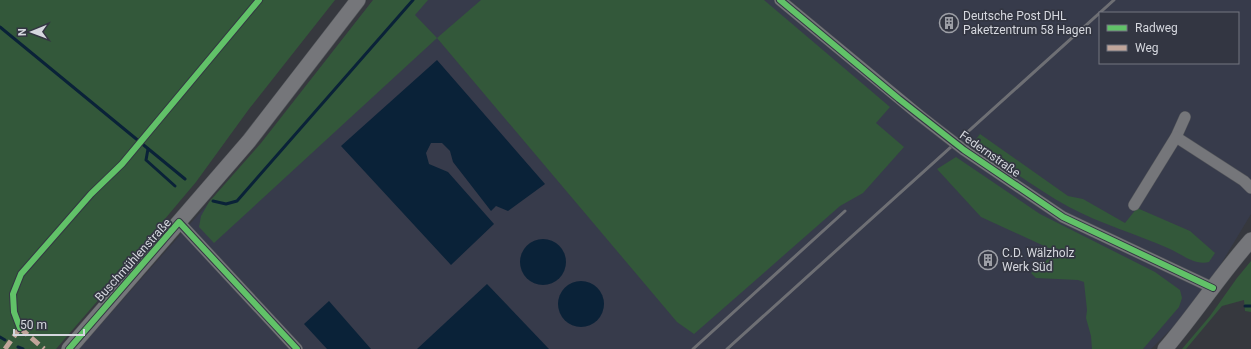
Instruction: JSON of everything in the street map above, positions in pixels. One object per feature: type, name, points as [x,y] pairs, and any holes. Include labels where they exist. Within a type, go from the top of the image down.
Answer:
[{"type":"street","name":"Buschmühlenstraße","points":[[69,349],[280,102],[358,0]]},
{"type":"street","name":"Federnstraße","points":[[780,0],[919,115],[964,150],[1064,217],[1212,288]]},
{"type":"street","points":[[1134,205],[1176,137],[1185,117]]},
{"type":"street","points":[[1176,137],[1244,181],[1251,188]]},
{"type":"street","name":"Buschmühlenstraße","points":[[179,222],[297,349]]},
{"type":"street","points":[[1165,349],[1192,318],[1212,288],[1251,240]]},
{"type":"shaded area","points":[[373,0],[1251,0],[1251,214],[1209,284],[1179,321],[1151,349],[79,349],[261,144]]},
{"type":"shaded area","points":[[437,60],[545,184],[508,211],[496,206],[491,211],[453,162],[450,151],[442,143],[431,143],[426,153],[429,164],[448,172],[494,224],[451,265],[341,146]]},
{"type":"shaded area","points":[[543,239],[556,243],[562,249],[566,262],[562,275],[556,281],[543,285],[530,281],[524,275],[520,262],[524,249],[530,243]]},
{"type":"shaded area","points":[[576,281],[586,281],[594,285],[600,291],[604,299],[604,309],[600,317],[594,323],[586,327],[576,327],[568,323],[562,317],[558,309],[558,299],[562,291],[568,285]]},
{"type":"shaded area","points":[[487,284],[549,349],[417,349]]},
{"type":"shaded area","points":[[329,301],[371,349],[327,349],[304,324]]},
{"type":"green space","points":[[0,0],[335,0],[249,109],[196,182],[132,258],[109,281],[100,298],[56,349],[0,349]]},
{"type":"green space","points":[[373,0],[428,0],[415,15],[437,38],[214,243],[199,227],[201,216],[209,202],[261,143]]},
{"type":"green space","points":[[481,0],[764,0],[890,107],[876,123],[904,147],[863,193],[840,206],[694,334],[677,322],[437,38]]},
{"type":"green space","points":[[980,134],[1068,196],[1083,199],[1125,223],[1137,208],[1190,231],[1215,253],[1209,262],[1204,263],[1194,261],[1170,249],[1094,219],[1069,207],[1008,168],[973,143]]},
{"type":"green space","points":[[956,157],[1040,214],[1155,272],[1180,290],[1182,298],[1179,307],[1143,349],[1092,349],[1091,336],[1086,318],[1087,310],[1084,282],[1078,280],[1036,278],[1031,273],[1053,255],[1053,250],[981,217],[937,169]]},
{"type":"green space","points":[[1251,261],[1251,312],[1245,311],[1244,300],[1222,306],[1186,349],[1182,349],[1210,316]]},
{"type":"waterway","points":[[213,201],[226,204],[237,201],[413,0]]},
{"type":"waterway","points":[[0,27],[185,179]]},
{"type":"waterway","points":[[148,149],[146,160],[175,186]]},
{"type":"waterway","points":[[1245,306],[1251,306]]},
{"type":"waterway","points":[[0,337],[5,340]]},
{"type":"waterway","points":[[18,347],[23,349]]},
{"type":"railway","points":[[1101,12],[1114,0]]},
{"type":"railway","points":[[727,349],[1099,14]]},
{"type":"railway","points":[[693,349],[845,211]]},
{"type":"marked path","points":[[20,328],[44,349]]},
{"type":"marked path","points":[[5,349],[20,328]]},
{"type":"cycle path","points":[[20,328],[14,312],[13,294],[21,274],[91,194],[122,164],[259,0]]},
{"type":"cycle path","points":[[780,0],[899,99],[964,150],[1063,217],[1213,288]]},
{"type":"cycle path","points":[[69,349],[179,222],[297,349]]},
{"type":"place","name":"Deutsche Post DHL Paketzentrum 58 Hagen","points":[[949,23]]},
{"type":"place","name":"C.D. Wälzholz Werk Süd","points":[[988,260]]}]
